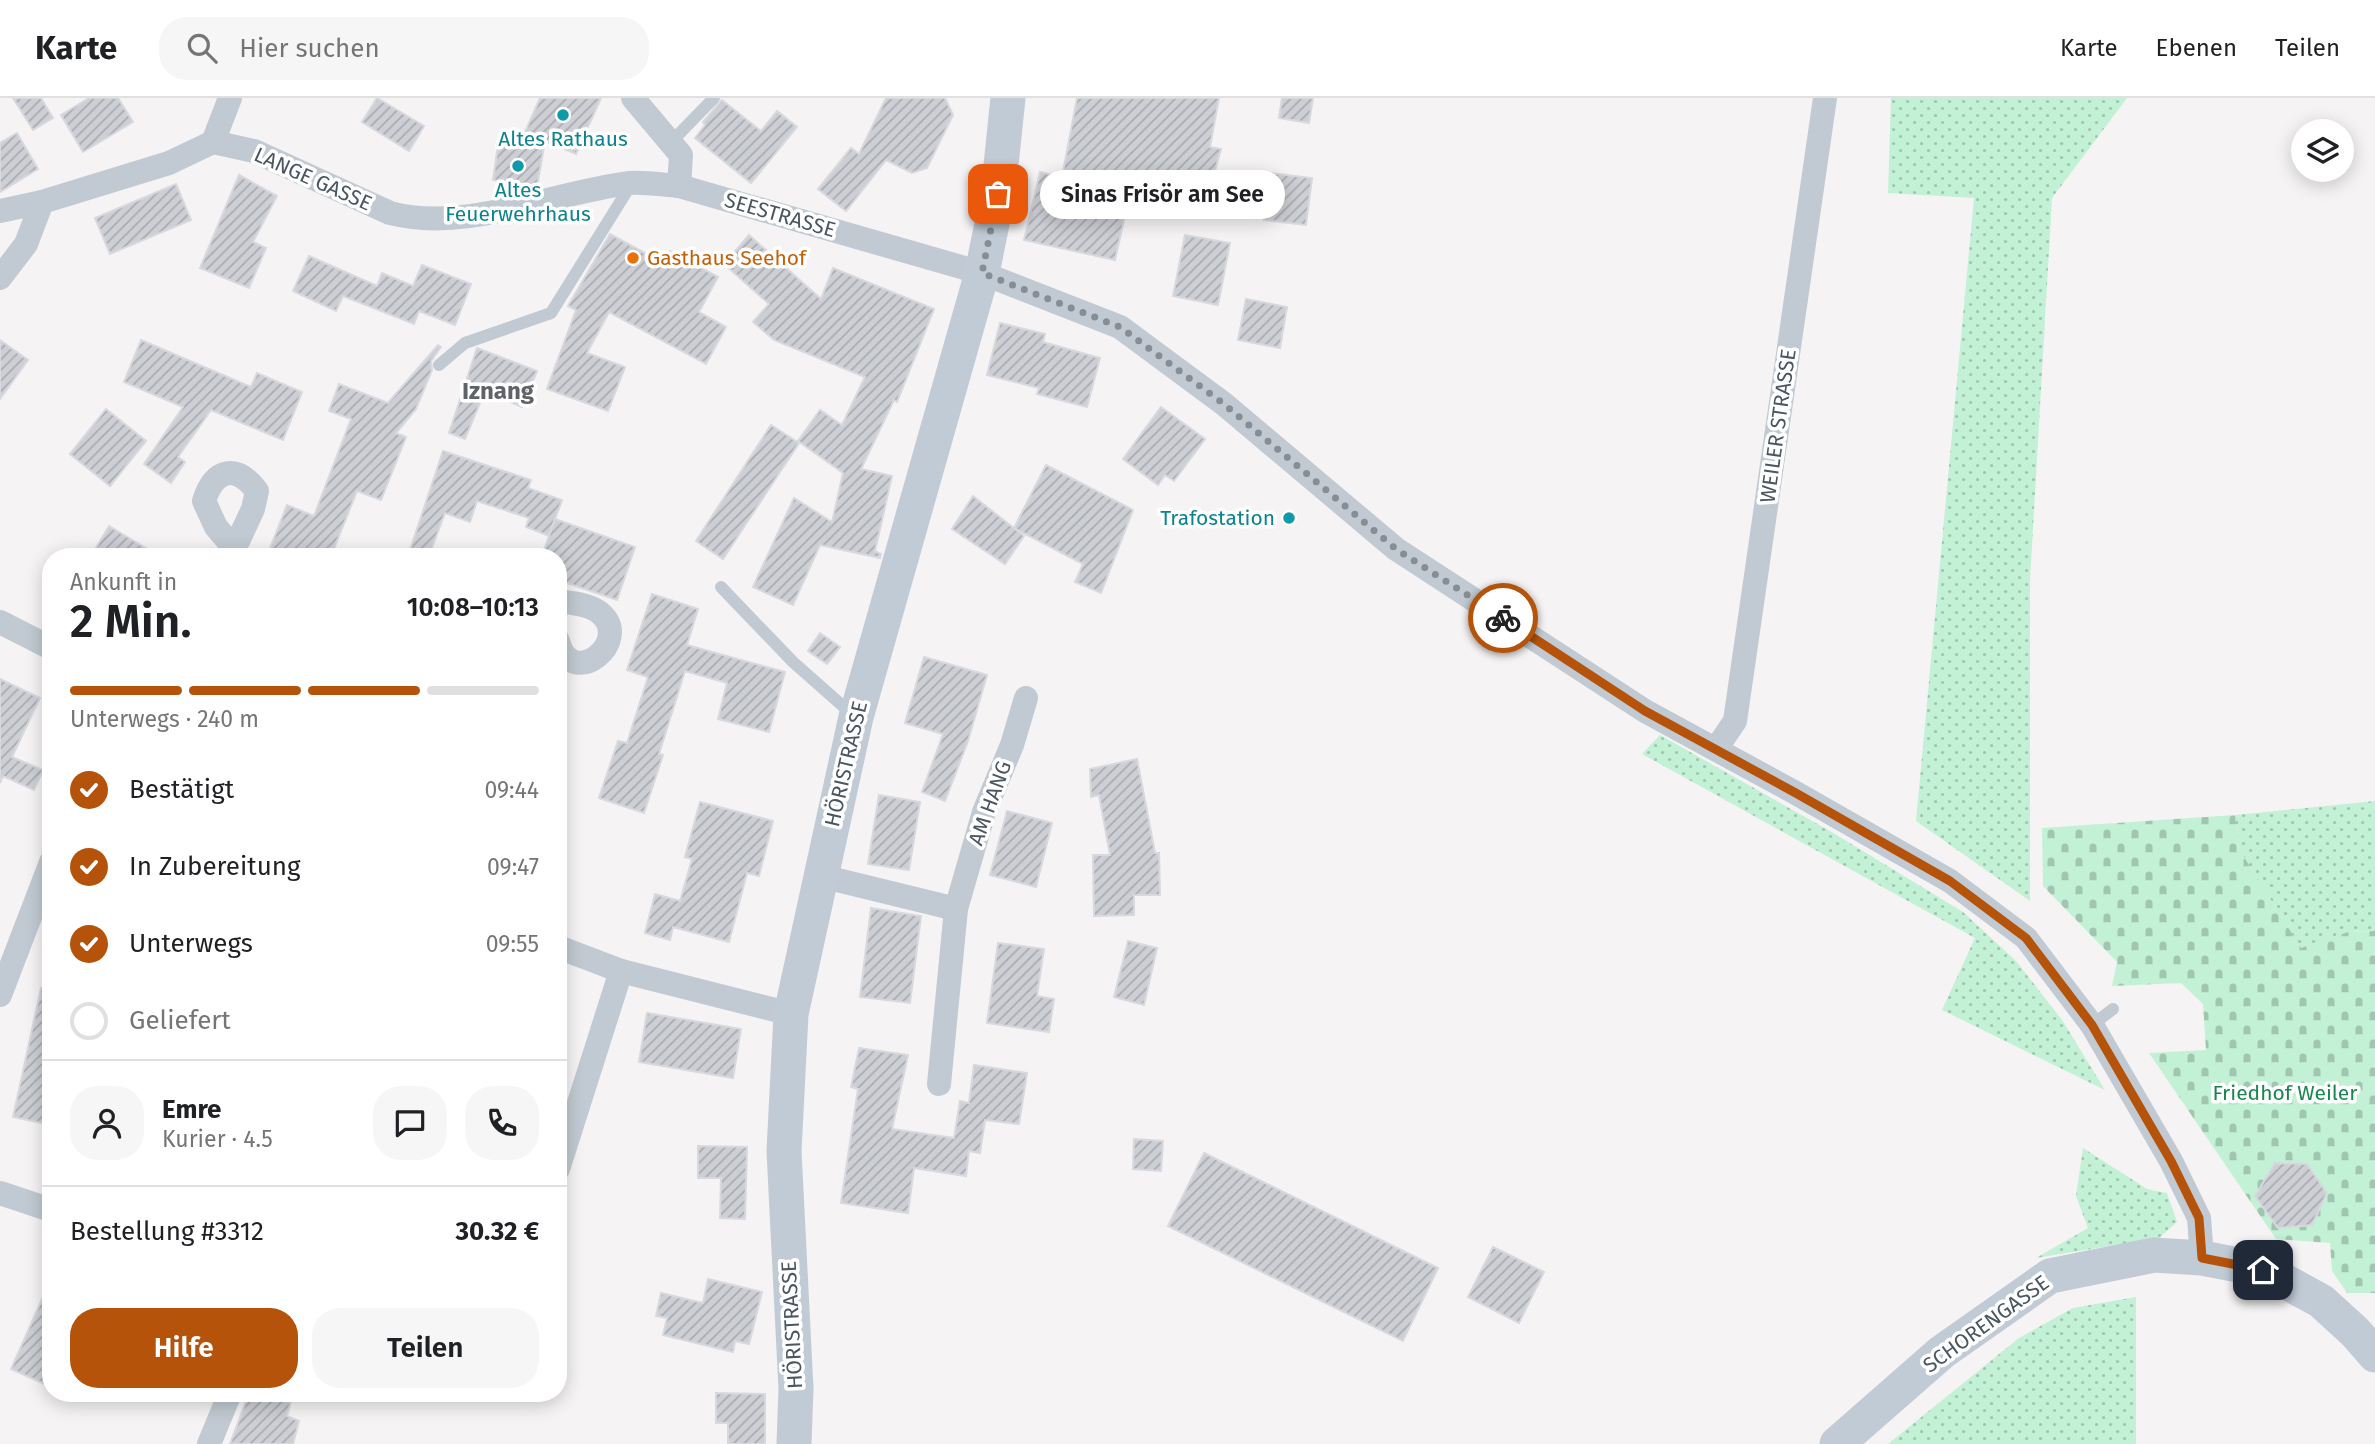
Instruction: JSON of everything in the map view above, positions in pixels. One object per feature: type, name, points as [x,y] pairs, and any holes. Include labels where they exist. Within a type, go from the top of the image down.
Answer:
[{"type":"main road","name":"HÖRISTRASSE","points":[[794,1444],[796,1389],[784,1152],[791,1014],[856,717],[982,273],[998,194],[1008,98]]},
{"type":"main road","name":"SCHORENGASSE","points":[[1837,1444],[1942,1352],[2050,1276],[2154,1255],[2202,1258],[2263,1270],[2321,1301],[2356,1332],[2375,1355]]},
{"type":"street","points":[[0,211],[42,202],[169,163],[213,142],[230,98]]},
{"type":"street","points":[[633,98],[672,141],[681,155],[679,186]]},
{"type":"street","name":"WEILER STRASSE","points":[[1716,749],[1735,721],[1825,98]]},
{"type":"street","name":"LANGE GASSE","points":[[213,142],[254,151],[390,213],[413,219],[479,212],[632,183],[679,186]]},
{"type":"street","name":"SEESTRASSE","points":[[679,186],[982,273]]},
{"type":"street","points":[[0,278],[26,244],[42,202]]},
{"type":"street","points":[[982,273],[1120,327],[1224,404],[1396,549],[1645,711],[1950,881],[2026,938],[2092,1025],[2171,1161],[2199,1218],[2202,1258]]},
{"type":"street","points":[[567,603],[600,612],[608,624],[608,644],[599,657],[585,663],[567,657]]},
{"type":"street","points":[[0,622],[42,643]]},
{"type":"street","name":"AM HANG","points":[[939,1084],[956,909],[984,812],[1012,745],[1026,698]]},
{"type":"street","points":[[821,876],[956,909]]},
{"type":"street","points":[[0,995],[42,885]]},
{"type":"street","points":[[567,950],[621,971],[791,1014]]},
{"type":"street","points":[[567,1141],[621,971]]},
{"type":"street","points":[[0,1193],[42,1207]]},
{"type":"street","points":[[209,1444],[226,1402]]},
{"type":"lane","points":[[672,141],[713,98]]},
{"type":"lane","points":[[439,365],[465,343],[551,313],[632,183]]},
{"type":"lane","points":[[721,587],[793,662],[856,717]]},
{"type":"lane","points":[[2092,1025],[2113,1009]]},
{"type":"green space","points":[[1891,98],[2127,98],[2052,198],[2030,580],[2030,901],[1916,821],[1974,198],[1888,193]]},
{"type":"green space","points":[[1660,735],[1830,831],[1963,912],[2016,961],[2062,1020],[2105,1090],[1942,1010],[1975,938],[1642,754]]},
{"type":"green space","points":[[2375,801],[2375,931],[2348,932],[2301,949],[2239,849],[2235,815]]},
{"type":"green space","name":"Friedhof Weiler","points":[[2235,815],[2239,849],[2301,948],[2348,932],[2375,931],[2375,1293],[2347,1293],[2332,1271],[2330,1243],[2276,1239],[2149,1053],[2206,1050],[2203,1004],[2181,983],[2112,986],[2117,962],[2043,886],[2042,828]]},
{"type":"green space","points":[[2083,1148],[2147,1189],[2167,1193],[2177,1222],[2159,1238],[2036,1258],[2088,1228],[2076,1196]]},
{"type":"green space","points":[[2136,1297],[2136,1444],[1888,1444],[2019,1338],[2073,1308]]},
{"type":"building","points":[[13,98],[41,98],[53,118],[33,130]]},
{"type":"building","points":[[89,98],[118,98],[133,122],[83,152],[61,115]]},
{"type":"building","points":[[377,98],[424,126],[409,151],[362,122]]},
{"type":"building","points":[[540,98],[601,98],[576,154],[545,141],[537,187],[493,180],[498,145],[518,148]]},
{"type":"building","points":[[886,98],[945,98],[953,115],[927,168],[912,173],[886,160],[846,211],[818,189],[851,148],[859,154]]},
{"type":"building","points":[[1077,98],[1219,98],[1210,147],[1221,149],[1206,204],[1132,184],[1115,260],[1024,240],[1040,172],[1062,177]]},
{"type":"building","points":[[1282,98],[1313,98],[1309,123],[1279,118]]},
{"type":"building","points":[[722,100],[761,131],[777,111],[797,127],[751,183],[695,138],[705,125],[703,122]]},
{"type":"building","points":[[17,133],[38,169],[0,192],[0,143]]},
{"type":"building","points":[[1270,173],[1312,178],[1306,225],[1264,220]]},
{"type":"building","points":[[239,175],[277,196],[253,242],[266,248],[249,288],[200,268]]},
{"type":"building","points":[[176,184],[191,220],[110,254],[95,218]]},
{"type":"building","points":[[610,234],[663,263],[670,251],[718,277],[699,312],[726,327],[706,364],[609,312],[587,353],[625,367],[608,411],[547,389],[576,310],[568,306]]},
{"type":"building","points":[[749,235],[821,299],[833,268],[934,309],[897,402],[894,400],[861,469],[892,476],[875,551],[881,554],[880,558],[820,545],[793,605],[753,587],[794,498],[832,522],[843,473],[798,441],[820,410],[842,425],[865,377],[774,340],[753,322],[769,304],[724,264]]},
{"type":"building","points":[[1185,235],[1230,243],[1218,305],[1173,296]]},
{"type":"building","points":[[309,256],[377,286],[382,273],[413,286],[422,265],[471,284],[455,325],[419,311],[414,324],[343,296],[336,311],[293,291]]},
{"type":"building","points":[[1246,299],[1287,307],[1280,348],[1238,340]]},
{"type":"building","points":[[1000,323],[1045,334],[1043,342],[1100,358],[1087,407],[1037,394],[1039,388],[987,375]]},
{"type":"building","points":[[0,340],[28,360],[0,399]]},
{"type":"building","points":[[141,340],[251,387],[257,373],[302,392],[283,440],[211,410],[178,457],[185,462],[171,483],[144,464],[183,407],[124,382]]},
{"type":"building","points":[[438,345],[441,347],[431,361],[432,370],[416,409],[396,433],[406,437],[381,500],[357,491],[334,548],[270,548],[287,505],[314,516],[351,419],[329,411],[339,384],[388,403]]},
{"type":"building","points":[[477,348],[537,371],[522,407],[485,391],[465,439],[449,433]]},
{"type":"building","points":[[1161,407],[1205,439],[1174,481],[1165,475],[1158,485],[1123,459]]},
{"type":"building","points":[[106,409],[146,441],[110,486],[70,454]]},
{"type":"building","points":[[771,425],[799,443],[723,559],[696,541]]},
{"type":"building","points":[[443,451],[531,480],[528,488],[562,500],[549,536],[526,527],[529,518],[477,501],[470,522],[445,513],[432,548],[411,548]]},
{"type":"building","points":[[1046,465],[1133,510],[1101,593],[1075,582],[1083,564],[1014,528]]},
{"type":"building","points":[[973,496],[1024,536],[1005,564],[952,529]]},
{"type":"building","points":[[555,519],[635,547],[617,600],[567,583],[567,548],[545,548]]},
{"type":"building","points":[[109,526],[146,548],[96,548]]},
{"type":"building","points":[[652,594],[698,609],[687,645],[785,672],[769,732],[718,719],[727,683],[685,671],[659,754],[663,755],[644,813],[599,798],[618,741],[627,743],[648,677],[627,670]]},
{"type":"building","points":[[820,633],[840,647],[827,664],[808,651]]},
{"type":"building","points":[[924,657],[987,675],[968,741],[945,801],[922,792],[943,734],[905,723]]},
{"type":"building","points":[[0,679],[40,698],[12,757],[42,770],[42,772],[34,790],[3,776],[0,783]]},
{"type":"building","points":[[1137,759],[1155,853],[1159,853],[1160,895],[1134,895],[1134,915],[1094,916],[1093,855],[1110,855],[1099,795],[1091,797],[1090,769]]},
{"type":"building","points":[[879,795],[920,802],[909,870],[868,864]]},
{"type":"building","points":[[700,802],[773,821],[759,876],[747,873],[729,942],[673,927],[670,940],[645,933],[655,894],[680,901],[692,859],[685,857]]},
{"type":"building","points":[[1007,811],[1052,823],[1036,887],[990,875]]},
{"type":"building","points":[[871,908],[921,916],[910,1003],[860,997]]},
{"type":"building","points":[[1128,941],[1157,948],[1144,1005],[1114,997]]},
{"type":"building","points":[[998,943],[1044,949],[1037,996],[1054,999],[1049,1032],[987,1023]]},
{"type":"building","points":[[41,988],[42,988],[42,1123],[13,1117]]},
{"type":"building","points":[[647,1013],[741,1029],[733,1078],[639,1062]]},
{"type":"building","points":[[859,1048],[908,1055],[892,1129],[954,1138],[960,1101],[969,1103],[974,1065],[1027,1073],[1019,1124],[985,1120],[980,1153],[969,1151],[966,1176],[914,1168],[908,1213],[841,1203],[858,1089],[851,1087]]},
{"type":"building","points":[[1134,1139],[1163,1141],[1161,1171],[1133,1169]]},
{"type":"building","points":[[698,1146],[747,1147],[745,1219],[720,1218],[721,1178],[698,1178]]},
{"type":"building","points":[[1204,1153],[1438,1268],[1403,1341],[1168,1226]]},
{"type":"building","points":[[2275,1163],[2307,1164],[2327,1193],[2312,1225],[2278,1228],[2255,1196]]},
{"type":"building","points":[[1493,1247],[1544,1272],[1519,1323],[1468,1297]]},
{"type":"building","points":[[708,1279],[762,1292],[749,1344],[735,1341],[733,1352],[663,1335],[667,1318],[656,1316],[661,1293],[703,1303]]},
{"type":"building","points":[[42,1299],[42,1383],[11,1369]]},
{"type":"building","points":[[716,1393],[765,1394],[765,1444],[728,1444],[728,1423],[716,1423]]},
{"type":"building","points":[[246,1402],[291,1402],[287,1416],[299,1421],[293,1444],[230,1444]]},
{"type":"way so far","points":[[998,194],[982,273],[1120,327],[1224,404],[1396,549],[1503,618]]},
{"type":"place","name":"Altes Rathaus","points":[[563,115]]},
{"type":"place","name":"Altes Feuerwehrhaus","points":[[518,166]]},
{"type":"place","name":"Sinas Frisör am See","points":[[998,194]]},
{"type":"place","name":"Gasthaus Seehof","points":[[633,258]]},
{"type":"place","name":"Trafostation","points":[[1289,518]]},
{"type":"district","name":"Iznang","points":[[498,391]]},
{"type":"route","points":[[1503,618],[1645,711],[1950,881],[2026,938],[2092,1025],[2171,1161],[2199,1218],[2202,1258],[2263,1270]]}]
